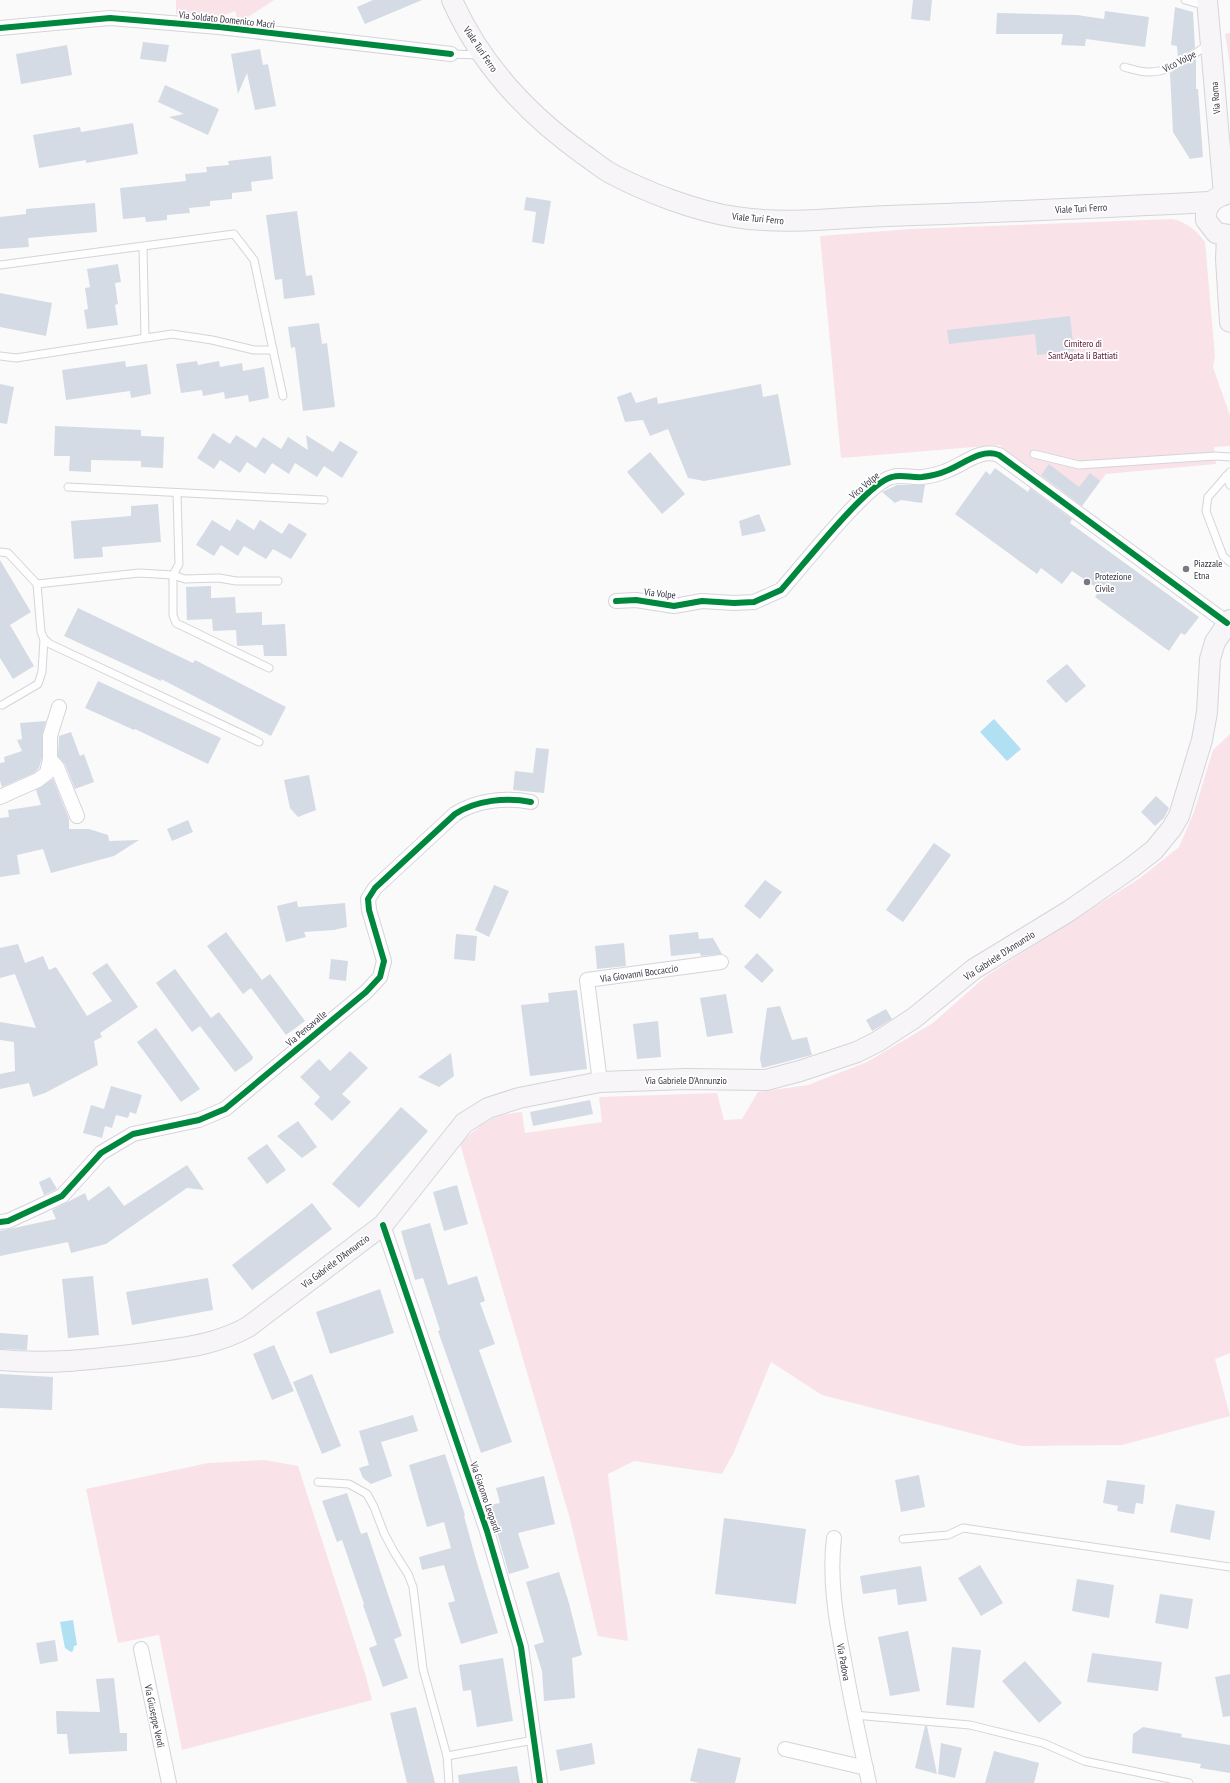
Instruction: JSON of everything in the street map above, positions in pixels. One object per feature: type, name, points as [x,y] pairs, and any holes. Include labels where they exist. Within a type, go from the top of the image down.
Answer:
[{"type":"main road","name":"Viale Turi Ferro","points":[[452,0],[459,16],[483,56],[518,98],[548,127],[609,173],[692,206],[735,217],[783,220],[1150,205],[1222,197]]},
{"type":"main road","name":"Via Roma","points":[[1208,4],[1222,197],[1206,215],[1208,225]]},
{"type":"main road","points":[[1150,205],[1192,216],[1208,225],[1216,233],[1228,235],[1226,260],[1230,322]]},
{"type":"main road","name":"Via Gabriele D'Annunzio","points":[[0,1360],[48,1363],[92,1360],[205,1345],[233,1336],[248,1327],[383,1225],[464,1123],[488,1108],[519,1098],[600,1082],[686,1079],[766,1080],[807,1069],[857,1052],[914,1018],[974,969],[1069,911],[1131,868],[1154,850],[1172,828],[1179,816],[1202,740],[1207,712],[1210,659],[1215,642],[1229,621]]},
{"type":"street","name":"Via Soldato Domenico Macrì","points":[[0,28],[110,18],[219,27],[451,54]]},
{"type":"street","name":"Vico Volpe","points":[[702,601],[734,603],[754,602],[781,590],[855,505],[885,479],[892,476],[922,477],[946,471],[980,454],[994,453],[999,455],[1229,621]]},
{"type":"street","name":"Via Volpe","points":[[616,601],[636,600],[674,606],[702,601]]},
{"type":"street","points":[[0,797],[38,780],[47,772],[50,759],[50,736],[59,707]]},
{"type":"street","points":[[50,759],[57,767],[77,816]]},
{"type":"street","name":"Via Pensavalle","points":[[0,1222],[8,1221],[62,1196],[101,1153],[133,1134],[199,1120],[225,1109],[366,992],[380,977],[384,961],[368,905],[368,899],[375,888],[455,814],[466,806],[516,799],[531,802]]},
{"type":"street","name":"Via Giovanni Boccaccio","points":[[600,1082],[587,980],[721,962]]},
{"type":"street","name":"Via Giacomo Leopardi","points":[[383,1225],[487,1532],[521,1647],[540,1783]]},
{"type":"street","name":"Via Padova","points":[[834,1538],[833,1595],[854,1715],[869,1783]]},
{"type":"street","name":"Via Giuseppe Verdi","points":[[141,1649],[169,1783]]},
{"type":"street","points":[[785,1749],[866,1768]]},
{"type":"lane","points":[[1185,0],[1208,4]]},
{"type":"lane","name":"Vico Volpe","points":[[1124,68],[1147,72],[1158,72],[1169,68],[1210,44]]},
{"type":"lane","points":[[451,54],[483,56]]},
{"type":"lane","points":[[0,265],[234,234],[254,260],[283,396]]},
{"type":"lane","points":[[143,247],[145,337]]},
{"type":"lane","points":[[0,356],[16,358],[172,334],[212,340],[254,350],[273,350]]},
{"type":"lane","points":[[1034,454],[1078,465],[1215,456],[1230,457]]},
{"type":"lane","points":[[1228,474],[1230,485]]},
{"type":"lane","points":[[1228,474],[1208,497],[1206,510],[1223,556],[1230,562]]},
{"type":"lane","points":[[68,487],[324,500]]},
{"type":"lane","points":[[177,493],[179,564],[173,575],[173,616],[176,623],[269,668]]},
{"type":"lane","points":[[0,552],[8,553],[37,584],[41,632],[44,639],[42,672],[38,684],[2,705]]},
{"type":"lane","points":[[37,584],[139,573],[173,575],[185,579],[219,578],[236,582],[278,581]]},
{"type":"lane","points":[[44,639],[50,644],[260,742]]},
{"type":"lane","points":[[318,1482],[349,1484],[367,1494],[390,1546],[408,1574],[414,1594],[423,1669],[448,1756],[449,1783]]},
{"type":"lane","points":[[903,1539],[948,1535],[963,1528],[1230,1567]]},
{"type":"lane","points":[[854,1715],[970,1725],[1043,1743],[1084,1761],[1189,1783]]},
{"type":"lane","points":[[448,1756],[534,1740]]},
{"type":"green space","points":[[176,0],[274,0],[239,23],[235,11],[218,18],[176,14]]},
{"type":"green space","points":[[1230,33],[1230,66],[1225,34]]},
{"type":"green space","name":"Cimitero di Sant'Agata li Battiati","points":[[1172,219],[1191,227],[1205,242],[1215,356],[1213,367],[1230,416],[1230,446],[1214,447],[1216,464],[1106,474],[1082,506],[999,445],[841,458],[820,236],[911,229]]},
{"type":"green space","points":[[1230,734],[1230,1353],[1215,1359],[1230,1416],[1122,1445],[1021,1446],[822,1395],[771,1362],[734,1452],[722,1474],[634,1461],[608,1474],[628,1641],[598,1636],[570,1519],[460,1144],[481,1125],[502,1115],[511,1113],[522,1112],[525,1133],[602,1122],[599,1097],[717,1093],[724,1120],[742,1119],[758,1092],[808,1085],[867,1062],[933,1023],[986,976],[1140,878],[1179,847],[1194,812],[1213,750]]},
{"type":"green space","points":[[264,1460],[298,1466],[365,1673],[372,1700],[182,1750],[159,1635],[118,1643],[86,1489],[208,1463]]},
{"type":"water","points":[[994,719],[1021,749],[1007,761],[980,732]]},
{"type":"water","points":[[73,1620],[77,1645],[74,1646],[73,1651],[71,1652],[65,1648],[60,1622]]},
{"type":"building","points":[[373,0],[422,0],[365,24],[357,7]]},
{"type":"building","points":[[913,0],[932,0],[930,21],[911,19]]},
{"type":"building","points":[[1175,7],[1193,12],[1195,48],[1178,58],[1177,46],[1171,45]]},
{"type":"building","points":[[1105,11],[1149,17],[1145,47],[1086,39],[1085,46],[1061,45],[1063,34],[996,34],[997,13],[1077,15],[1104,19]]},
{"type":"building","points":[[143,42],[169,45],[166,62],[140,59]]},
{"type":"building","points":[[67,45],[72,75],[21,84],[16,54]]},
{"type":"building","points":[[260,49],[263,65],[268,64],[276,106],[255,110],[247,73],[238,94],[231,54]]},
{"type":"building","points":[[1196,59],[1196,89],[1198,89],[1203,157],[1190,159],[1173,132],[1170,73]]},
{"type":"building","points":[[165,85],[219,109],[208,135],[169,117],[184,114],[158,102]]},
{"type":"building","points":[[133,123],[138,154],[86,163],[86,160],[39,168],[33,135],[80,127],[81,132]]},
{"type":"building","points":[[271,156],[273,179],[251,182],[252,191],[232,193],[232,199],[210,201],[210,206],[189,208],[190,213],[167,215],[167,220],[146,222],[145,217],[123,219],[120,188],[186,181],[185,174],[207,172],[206,167],[229,165],[228,161]]},
{"type":"building","points":[[526,197],[551,201],[544,244],[532,242],[536,212],[524,210]]},
{"type":"building","points":[[95,203],[97,232],[28,238],[29,247],[0,249],[0,217],[26,214],[26,209]]},
{"type":"building","points":[[297,211],[306,276],[312,275],[315,295],[284,299],[282,279],[275,280],[266,215]]},
{"type":"building","points":[[118,264],[121,282],[115,283],[118,304],[115,305],[118,325],[87,329],[84,310],[88,309],[85,288],[90,287],[87,269]]},
{"type":"building","points":[[0,293],[52,303],[46,336],[0,327]]},
{"type":"building","points":[[1070,316],[1074,351],[1037,355],[1035,334],[949,344],[947,330]]},
{"type":"building","points":[[319,323],[322,344],[327,343],[335,407],[303,411],[295,347],[291,348],[288,327]]},
{"type":"building","points":[[125,361],[126,367],[147,364],[151,394],[131,398],[130,391],[66,400],[62,370]]},
{"type":"building","points":[[197,361],[198,365],[219,361],[220,367],[242,363],[243,371],[264,367],[269,398],[249,402],[248,395],[225,399],[224,392],[203,396],[202,390],[181,393],[176,364]]},
{"type":"building","points":[[0,384],[14,387],[7,424],[0,423]]},
{"type":"building","points":[[761,384],[763,397],[778,394],[791,465],[704,481],[688,478],[668,429],[650,436],[643,420],[625,422],[617,397],[631,392],[636,403],[657,397],[658,404]]},
{"type":"building","points":[[55,426],[141,430],[141,436],[164,437],[163,468],[141,467],[141,461],[91,460],[91,472],[69,471],[70,456],[54,456]]},
{"type":"building","points":[[213,433],[230,444],[236,435],[256,448],[263,437],[281,449],[288,437],[308,450],[306,435],[333,452],[340,441],[358,452],[342,478],[324,466],[317,477],[295,463],[289,474],[272,463],[265,474],[247,462],[240,473],[220,460],[214,469],[197,458]]},
{"type":"building","points":[[650,452],[685,494],[662,514],[627,472]]},
{"type":"building","points":[[1049,464],[1079,487],[1090,473],[1100,481],[1082,506],[1041,475]]},
{"type":"building","points":[[995,468],[1028,492],[1030,488],[1072,519],[1070,523],[1199,617],[1185,635],[1181,633],[1169,651],[1095,597],[1100,590],[1072,571],[1062,584],[1041,568],[1037,574],[955,514],[986,471],[990,475]]},
{"type":"building","points":[[897,485],[925,485],[922,503],[901,500],[895,503],[882,492]]},
{"type":"building","points":[[158,504],[161,542],[102,547],[103,557],[74,559],[71,521],[131,516],[131,506]]},
{"type":"building","points":[[759,514],[766,531],[742,536],[739,521]]},
{"type":"building","points":[[237,519],[254,530],[260,520],[282,534],[289,523],[307,534],[291,559],[273,549],[266,559],[244,546],[238,556],[221,545],[214,556],[196,545],[212,520],[230,531]]},
{"type":"building","points":[[0,560],[31,612],[10,625],[34,666],[13,679],[0,658]]},
{"type":"building","points":[[211,586],[211,598],[235,597],[236,613],[262,612],[262,625],[285,624],[287,656],[264,656],[263,645],[237,646],[236,630],[213,631],[212,619],[187,620],[186,587]]},
{"type":"building","points":[[78,608],[193,663],[195,660],[286,707],[271,736],[161,679],[161,681],[64,636]]},
{"type":"building","points":[[1067,664],[1086,686],[1066,703],[1046,681]]},
{"type":"building","points":[[98,681],[221,738],[208,764],[135,729],[134,730],[85,708]]},
{"type":"building","points":[[46,721],[42,736],[42,758],[39,768],[34,773],[2,787],[0,781],[0,763],[5,762],[4,757],[22,751],[17,740],[22,739],[20,723]]},
{"type":"building","points":[[71,732],[80,756],[84,754],[94,782],[75,789],[65,764],[58,756],[59,736]]},
{"type":"building","points":[[536,748],[549,749],[544,793],[513,790],[515,771],[533,773]]},
{"type":"building","points":[[309,775],[316,810],[298,817],[290,808],[284,780]]},
{"type":"building","points":[[53,779],[69,819],[69,829],[89,829],[108,835],[109,841],[139,840],[114,856],[51,873],[43,849],[17,855],[20,874],[0,877],[0,818],[9,817],[8,810],[41,805],[36,790]]},
{"type":"building","points":[[1156,796],[1169,808],[1164,818],[1155,826],[1141,812]]},
{"type":"building","points":[[188,820],[193,832],[172,841],[167,829]]},
{"type":"building","points":[[934,843],[951,855],[903,922],[886,910]]},
{"type":"building","points":[[765,880],[782,892],[760,919],[744,906]]},
{"type":"building","points":[[494,885],[509,891],[489,937],[475,930]]},
{"type":"building","points":[[297,901],[298,907],[345,903],[347,927],[334,930],[304,932],[306,937],[286,942],[277,906]]},
{"type":"building","points":[[226,932],[262,980],[270,974],[305,1021],[286,1035],[251,988],[243,994],[207,946]]},
{"type":"building","points":[[698,932],[699,939],[713,938],[722,954],[701,956],[700,953],[671,956],[669,935]]},
{"type":"building","points":[[456,934],[477,936],[475,961],[454,959]]},
{"type":"building","points":[[624,943],[626,966],[597,969],[595,946]]},
{"type":"building","points":[[18,944],[25,963],[43,956],[49,970],[56,967],[87,1016],[112,1001],[92,973],[107,963],[138,1007],[100,1033],[102,1037],[94,1041],[98,1065],[45,1093],[33,1097],[29,1083],[0,1089],[0,1074],[15,1071],[14,1042],[0,1040],[0,1022],[36,1028],[15,974],[0,978],[0,948]]},
{"type":"building","points":[[757,953],[774,970],[762,983],[744,967]]},
{"type":"building","points":[[331,959],[348,961],[346,981],[329,979]]},
{"type":"building","points":[[175,969],[211,1018],[219,1012],[253,1057],[252,1060],[235,1072],[200,1026],[192,1032],[156,983]]},
{"type":"building","points":[[577,990],[587,1069],[530,1076],[521,1005],[549,1002],[548,993]]},
{"type":"building","points":[[726,994],[733,1033],[707,1037],[700,998]]},
{"type":"building","points":[[780,1006],[792,1040],[807,1037],[812,1055],[762,1068],[760,1059],[767,1008]]},
{"type":"building","points":[[886,1009],[892,1019],[872,1031],[866,1020]]},
{"type":"building","points":[[658,1021],[661,1057],[637,1059],[633,1024]]},
{"type":"building","points":[[156,1028],[200,1089],[181,1102],[137,1042]]},
{"type":"building","points":[[350,1051],[368,1068],[342,1094],[351,1102],[332,1121],[314,1104],[320,1097],[300,1077],[319,1059],[330,1071]]},
{"type":"building","points":[[451,1053],[454,1076],[439,1087],[418,1077]]},
{"type":"building","points":[[111,1086],[142,1095],[136,1114],[130,1112],[128,1118],[116,1115],[112,1128],[105,1126],[102,1138],[83,1133],[91,1105],[104,1109]]},
{"type":"building","points":[[590,1100],[593,1114],[533,1126],[530,1112]]},
{"type":"building","points":[[401,1107],[428,1131],[359,1208],[332,1184]]},
{"type":"building","points":[[298,1121],[317,1147],[302,1158],[277,1136]]},
{"type":"building","points":[[267,1144],[286,1170],[267,1184],[247,1158]]},
{"type":"building","points":[[187,1165],[204,1190],[187,1188],[106,1244],[71,1253],[68,1242],[0,1256],[0,1231],[56,1219],[52,1210],[85,1193],[88,1201],[109,1186],[124,1206]]},
{"type":"building","points":[[50,1177],[57,1189],[44,1195],[39,1182]]},
{"type":"building","points":[[457,1185],[468,1224],[444,1231],[433,1192]]},
{"type":"building","points":[[312,1203],[332,1229],[252,1290],[232,1265]]},
{"type":"building","points":[[430,1223],[448,1285],[477,1276],[485,1301],[480,1303],[495,1344],[479,1350],[512,1442],[481,1453],[438,1331],[440,1330],[423,1278],[415,1280],[401,1231]]},
{"type":"building","points":[[93,1276],[99,1335],[68,1338],[62,1279]]},
{"type":"building","points":[[208,1278],[213,1310],[132,1325],[126,1292]]},
{"type":"building","points":[[380,1289],[394,1333],[330,1354],[316,1312]]},
{"type":"building","points":[[0,1333],[28,1335],[27,1350],[0,1349]]},
{"type":"building","points":[[274,1345],[294,1391],[272,1400],[253,1354]]},
{"type":"building","points":[[0,1374],[53,1377],[52,1410],[0,1408]]},
{"type":"building","points":[[312,1374],[341,1446],[322,1454],[293,1382]]},
{"type":"building","points":[[413,1415],[418,1431],[381,1442],[392,1476],[371,1484],[363,1478],[359,1468],[369,1465],[359,1431]]},
{"type":"building","points":[[445,1454],[465,1515],[464,1516],[475,1556],[498,1633],[461,1644],[448,1603],[455,1601],[444,1565],[422,1570],[419,1557],[451,1548],[444,1522],[427,1527],[409,1465]]},
{"type":"building","points":[[919,1475],[925,1507],[901,1512],[895,1480]]},
{"type":"building","points":[[544,1476],[555,1524],[518,1533],[529,1568],[509,1574],[489,1505],[500,1503],[496,1488]]},
{"type":"building","points":[[1107,1480],[1145,1485],[1143,1504],[1136,1503],[1134,1514],[1117,1511],[1118,1506],[1103,1503]]},
{"type":"building","points":[[347,1493],[361,1534],[367,1532],[402,1636],[394,1639],[408,1678],[383,1687],[369,1648],[377,1645],[363,1605],[364,1604],[342,1540],[337,1542],[322,1501]]},
{"type":"building","points":[[1176,1504],[1215,1511],[1210,1540],[1170,1532]]},
{"type":"building","points":[[724,1518],[806,1529],[796,1604],[715,1594]]},
{"type":"building","points":[[980,1565],[1003,1603],[981,1616],[958,1578]]},
{"type":"building","points":[[921,1566],[927,1601],[898,1605],[896,1589],[863,1594],[860,1576]]},
{"type":"building","points":[[559,1572],[569,1603],[582,1655],[572,1658],[575,1698],[544,1701],[542,1671],[534,1645],[544,1642],[526,1582]]},
{"type":"building","points":[[1077,1579],[1114,1585],[1109,1618],[1072,1611]]},
{"type":"building","points":[[1160,1594],[1193,1599],[1188,1629],[1155,1623]]},
{"type":"building","points":[[908,1631],[920,1691],[890,1696],[878,1637]]},
{"type":"building","points":[[55,1640],[58,1661],[40,1664],[36,1643]]},
{"type":"building","points":[[952,1647],[981,1650],[974,1708],[946,1705]]},
{"type":"building","points":[[1092,1653],[1162,1662],[1158,1691],[1087,1682]]},
{"type":"building","points":[[503,1658],[513,1721],[477,1727],[471,1690],[463,1691],[459,1665]]},
{"type":"building","points":[[1025,1661],[1062,1703],[1039,1723],[1002,1681]]},
{"type":"building","points":[[1230,1674],[1230,1716],[1223,1717],[1215,1677]]},
{"type":"building","points":[[114,1678],[120,1733],[127,1733],[127,1751],[69,1754],[67,1734],[57,1734],[56,1711],[100,1712],[96,1679]]},
{"type":"building","points":[[416,1707],[435,1783],[407,1783],[390,1713]]},
{"type":"building","points":[[925,1726],[927,1726],[937,1774],[915,1768]]},
{"type":"building","points":[[1143,1727],[1182,1734],[1181,1737],[1230,1745],[1230,1773],[1200,1768],[1201,1764],[1132,1753],[1133,1734]]},
{"type":"building","points":[[592,1743],[595,1764],[560,1771],[556,1750]]},
{"type":"building","points":[[941,1743],[962,1748],[955,1778],[938,1774]]},
{"type":"building","points":[[698,1748],[741,1758],[735,1783],[699,1783],[690,1781]]},
{"type":"building","points":[[994,1751],[1039,1763],[1034,1783],[985,1783]]},
{"type":"building","points":[[517,1766],[520,1783],[459,1783],[458,1775]]},
{"type":"cycle path","points":[[0,28],[110,18],[219,27],[451,54]]},
{"type":"cycle path","points":[[616,601],[636,600],[674,606],[702,601],[734,603],[754,602],[781,590],[835,527],[867,494],[881,482],[895,476],[922,477],[937,474],[978,455],[992,453],[999,455],[1227,623]]},
{"type":"cycle path","points":[[0,1222],[8,1221],[62,1196],[101,1153],[133,1134],[199,1120],[225,1109],[366,992],[380,977],[384,961],[369,910],[368,899],[375,888],[455,814],[463,809],[492,801],[512,800],[531,802]]},
{"type":"cycle path","points":[[383,1225],[487,1531],[521,1647],[540,1783]]},
{"type":"place","name":"Piazzale Etna","points":[[1186,569]]},
{"type":"place","name":"Protezione Civile","points":[[1087,582]]}]
